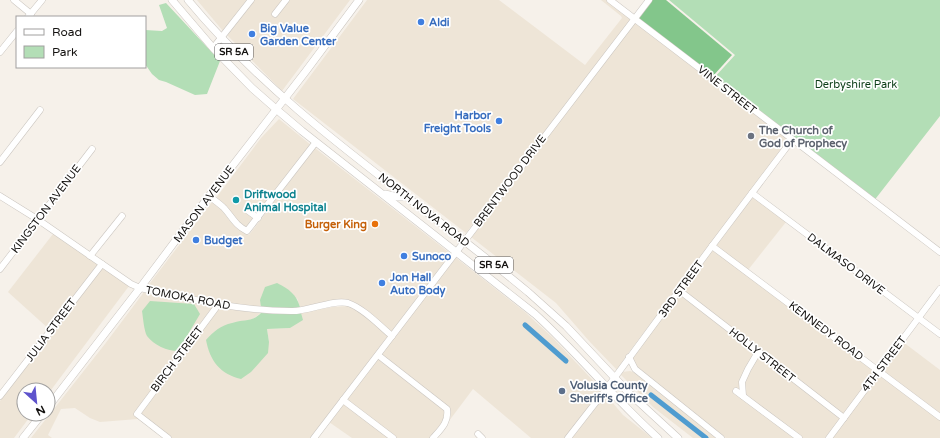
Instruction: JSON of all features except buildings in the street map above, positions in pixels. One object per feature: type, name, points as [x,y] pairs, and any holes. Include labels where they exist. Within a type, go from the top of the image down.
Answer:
[{"type":"main road","name":"NORTH NOVA ROAD","points":[[172,0],[213,48],[252,88],[316,142],[517,299],[551,328],[607,388],[658,438]]},
{"type":"main road","name":"NORTH NOVA ROAD","points":[[188,0],[221,38],[284,99],[515,281],[555,315],[643,407],[678,438]]},
{"type":"main road","name":"MASON AVENUE","points":[[56,397],[359,0]]},
{"type":"main road","points":[[381,193],[398,197],[407,197]]},
{"type":"main road","points":[[23,438],[36,422]]},
{"type":"street","points":[[14,0],[29,15],[42,0]]},
{"type":"street","points":[[213,48],[251,0]]},
{"type":"street","points":[[275,14],[286,0]]},
{"type":"street","name":"VINE STREET","points":[[610,0],[940,252]]},
{"type":"street","name":"BRENTWOOD DRIVE","points":[[314,438],[649,0]]},
{"type":"street","points":[[0,52],[16,32]]},
{"type":"street","points":[[0,162],[40,110]]},
{"type":"street","name":"3RD STREET","points":[[568,438],[615,378],[792,140]]},
{"type":"street","points":[[209,196],[224,209],[240,227],[247,231],[316,142]]},
{"type":"street","name":"KINGSTON AVENUE","points":[[0,269],[92,149]]},
{"type":"street","name":"DALMASO DRIVE","points":[[752,193],[940,334]]},
{"type":"street","name":"TOMOKA ROAD","points":[[0,196],[37,219],[131,284],[140,288],[218,305],[251,310],[293,312],[332,304],[347,303],[359,308],[392,336]]},
{"type":"street","points":[[247,210],[258,218]]},
{"type":"street","points":[[90,256],[122,216]]},
{"type":"street","name":"KENNEDY ROAD","points":[[712,246],[940,417]]},
{"type":"street","name":"JULIA STREET","points":[[0,396],[102,264]]},
{"type":"street","name":"4TH STREET","points":[[828,438],[940,289]]},
{"type":"street","name":"HOLLY STREET","points":[[680,291],[844,418]]},
{"type":"street","name":"BIRCH STREET","points":[[168,438],[137,414],[218,305]]},
{"type":"street","points":[[743,396],[742,382],[758,352]]},
{"type":"street","points":[[378,355],[447,409],[448,416],[446,421],[433,438]]},
{"type":"street","points":[[629,358],[635,369],[721,438]]},
{"type":"street","points":[[621,369],[635,369]]},
{"type":"street","points":[[736,392],[799,438]]},
{"type":"street","points":[[343,400],[393,438]]},
{"type":"shaded area","points":[[197,0],[247,0],[223,31]]},
{"type":"shaded area","points":[[254,0],[283,0],[271,14],[275,18],[290,0],[350,0],[282,91],[227,35]]},
{"type":"shaded area","points":[[367,0],[499,0],[585,65],[622,18],[601,0],[606,0],[631,19],[466,233],[293,99]]},
{"type":"shaded area","points":[[635,23],[789,141],[626,356],[617,370],[556,303],[471,237]]},
{"type":"shaded area","points":[[279,119],[311,145],[258,214],[246,206],[244,211],[255,218],[247,228],[241,225],[216,198],[261,138]]},
{"type":"shaded area","points":[[315,148],[451,254],[391,332],[360,306],[331,301],[300,307],[297,298],[261,307],[217,302],[147,287],[212,202],[222,210],[238,229],[249,235]]},
{"type":"shaded area","points":[[753,197],[786,222],[748,270],[716,246]]},
{"type":"shaded area","points":[[53,234],[98,264],[49,329],[8,292]]},
{"type":"shaded area","points":[[713,250],[875,371],[843,415],[683,291]]},
{"type":"shaded area","points":[[455,257],[525,312],[552,337],[602,390],[565,438],[531,438],[473,389],[449,421],[451,416],[450,409],[381,355]]},
{"type":"shaded area","points":[[102,267],[129,286],[56,383],[56,382],[16,382],[16,422],[26,422],[14,438],[0,438],[0,401]]},
{"type":"shaded area","points":[[144,292],[213,307],[134,414],[146,425],[138,419],[100,422],[90,418],[75,408],[61,409],[56,419],[56,406]]},
{"type":"shaded area","points":[[680,295],[840,419],[825,438],[803,438],[736,388],[733,392],[795,438],[726,438],[637,368],[632,358]]},
{"type":"shaded area","points":[[347,306],[358,311],[388,336],[310,438],[172,438],[141,414],[219,308],[261,313],[251,320],[232,323],[269,342],[267,329],[290,328],[301,313],[332,307]]},
{"type":"shaded area","points":[[903,342],[940,370],[940,414],[882,370]]},
{"type":"shaded area","points":[[378,359],[445,411],[444,420],[430,438],[397,438],[347,400]]},
{"type":"shaded area","points":[[630,371],[635,373],[717,438],[693,438],[653,407],[620,374],[622,372]]},
{"type":"shaded area","points":[[879,374],[940,420],[940,438],[832,438]]},
{"type":"shaded area","points":[[606,395],[623,415],[652,438],[572,438]]},
{"type":"shaded area","points":[[344,404],[389,438],[352,438],[329,422]]},
{"type":"shaded area","points":[[44,422],[54,422],[48,435],[52,438],[31,438]]},
{"type":"green space","points":[[652,0],[666,0],[732,55],[713,76],[638,18]]},
{"type":"green space","name":"Derbyshire Park","points":[[669,0],[940,0],[940,116],[873,202],[713,79],[735,55]]},
{"type":"green space","points":[[166,3],[220,61],[207,94],[195,95],[159,80],[152,74],[146,65],[146,30],[162,31],[167,28],[159,5]]},
{"type":"green space","points":[[277,283],[292,292],[300,307],[293,309],[261,307],[260,300],[265,287]]},
{"type":"green space","points":[[150,301],[194,304],[200,314],[178,351],[161,347],[147,336],[142,311]]},
{"type":"green space","points":[[261,313],[301,313],[303,320],[290,328],[267,329],[269,342],[268,353],[251,372],[241,379],[227,374],[217,366],[213,360],[206,340],[224,325],[251,320]]},
{"type":"waterway","points":[[525,325],[566,361]]},
{"type":"waterway","points":[[651,395],[706,438]]},
{"type":"place","name":"Aldi","points":[[421,22]]},
{"type":"place","name":"Big Value Garden Center","points":[[252,34]]},
{"type":"place","name":"Harbor Freight Tools","points":[[499,121]]},
{"type":"place","name":"The Church of God of Prophecy","points":[[751,136]]},
{"type":"place","name":"Driftwood Animal Hospital","points":[[236,200]]},
{"type":"place","name":"Burger King","points":[[375,224]]},
{"type":"place","name":"Budget","points":[[196,240]]},
{"type":"place","name":"Sunoco","points":[[404,256]]},
{"type":"place","name":"Jon Hall Auto Body","points":[[382,283]]},
{"type":"place","name":"Volusia County Sheriff's Office","points":[[562,391]]}]
